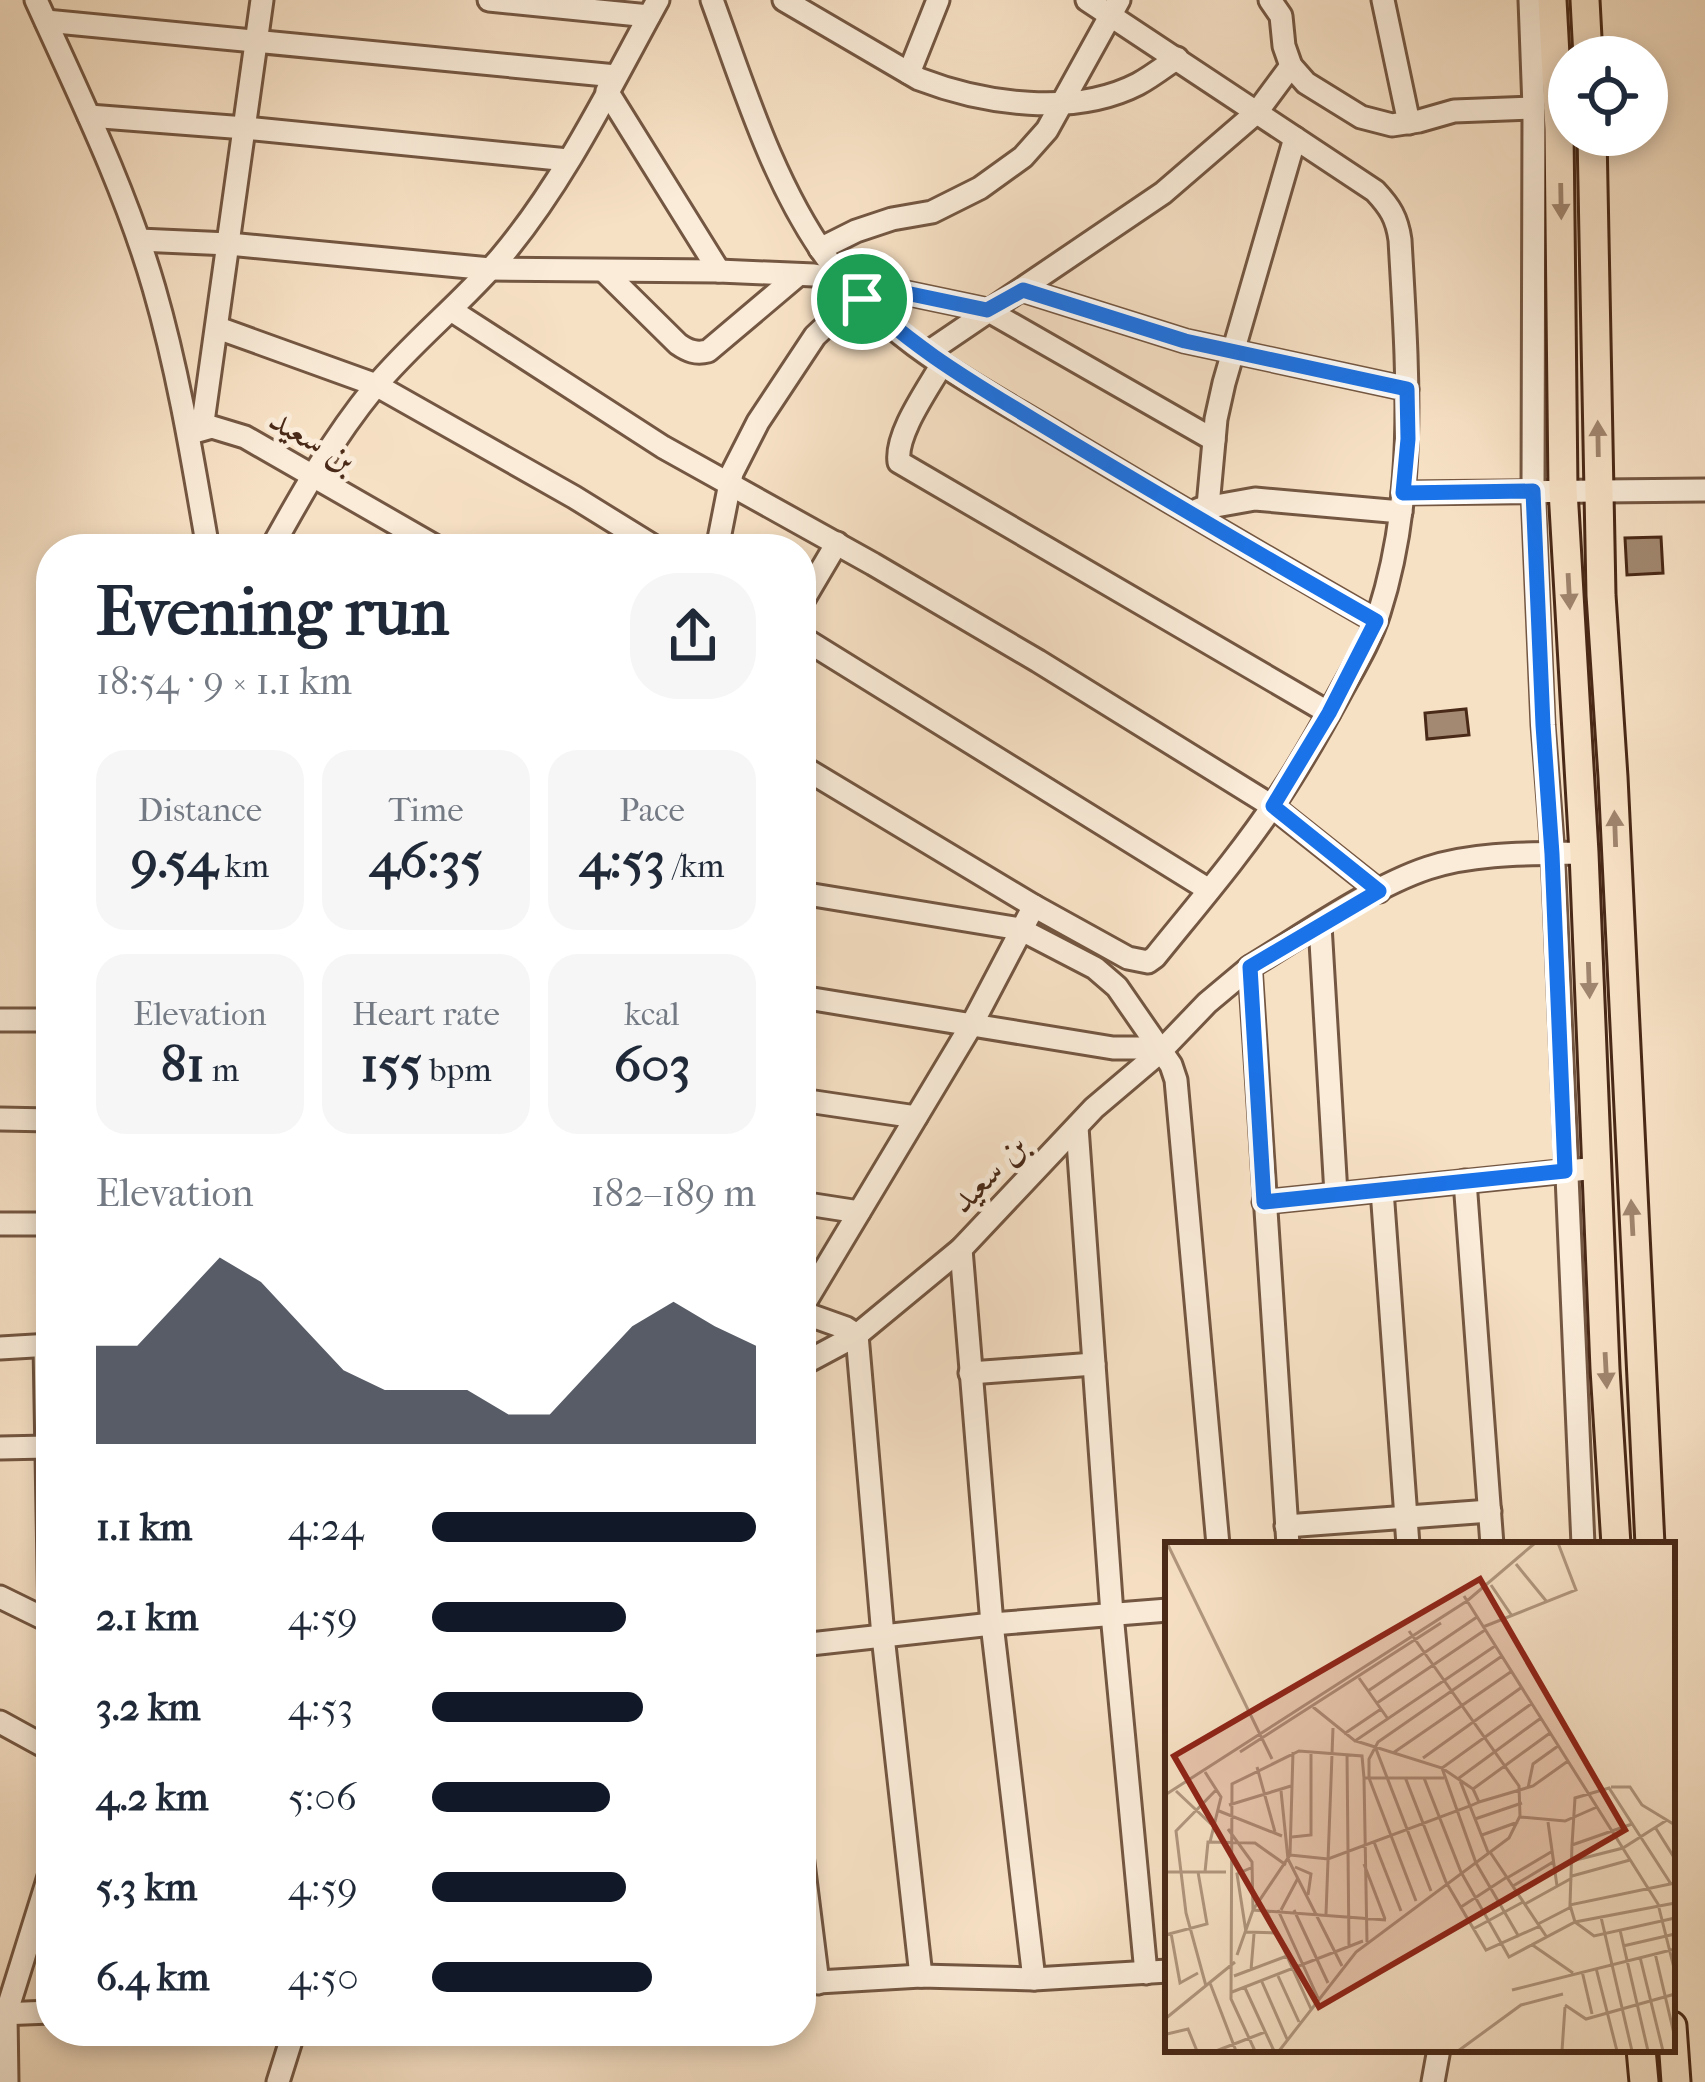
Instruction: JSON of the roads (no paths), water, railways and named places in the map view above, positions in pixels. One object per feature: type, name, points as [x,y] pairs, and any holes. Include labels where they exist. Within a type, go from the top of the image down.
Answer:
[{"type":"main road","points":[[1552,0],[1559,129],[1563,490],[1616,1542]]},
{"type":"main road","points":[[1585,0],[1587,36]]},
{"type":"main road","points":[[1592,156],[1601,595],[1650,1542]]},
{"type":"main road","points":[[1641,2052],[1644,2082]]},
{"type":"main road","points":[[1674,2052],[1676,2082]]},
{"type":"street","points":[[195,432],[218,328],[262,0]]},
{"type":"street","points":[[279,534],[311,475],[376,385],[502,255],[568,160],[653,8],[489,0]]},
{"type":"street","points":[[712,0],[765,143],[800,218],[862,299],[935,358],[1197,509],[1376,621]]},
{"type":"street","points":[[784,0],[935,85],[1031,104],[1062,104],[1128,88],[1177,58]]},
{"type":"street","points":[[909,74],[938,0]]},
{"type":"street","points":[[816,775],[1034,906],[1142,963],[1154,958],[1273,806],[1329,713],[1376,621],[1402,502],[1408,439],[1398,222],[1392,209],[1375,191],[1177,58],[1115,7],[1087,0]]},
{"type":"street","points":[[1270,0],[1281,16],[1292,66],[1306,82],[1361,117],[1392,125],[1454,111],[1534,107]]},
{"type":"street","points":[[1383,0],[1409,123]]},
{"type":"street","points":[[1530,0],[1533,491],[1583,1542]]},
{"type":"street","points":[[820,249],[892,219],[932,212],[980,188],[1023,157],[1047,130],[1115,7]]},
{"type":"street","points":[[41,10],[612,83]]},
{"type":"street","points":[[41,10],[139,241],[195,432],[206,534]]},
{"type":"street","points":[[1292,66],[1257,112],[1135,215],[987,310],[935,358],[898,458],[902,465],[1329,713]]},
{"type":"street","points":[[612,83],[718,272]]},
{"type":"street","points":[[89,116],[568,160]]},
{"type":"street","points":[[1197,509],[1232,352],[1295,138]]},
{"type":"street","points":[[139,241],[230,244],[490,269],[718,272],[844,280],[987,310],[1214,440]]},
{"type":"street","points":[[604,272],[678,344],[699,353],[708,351],[798,275]]},
{"type":"street","points":[[1533,290],[1562,288]]},
{"type":"street","points":[[1023,290],[1185,341],[1407,389]]},
{"type":"street","points":[[720,534],[736,462],[758,422],[815,336],[862,299]]},
{"type":"street","points":[[451,310],[663,447],[1038,661],[1273,806],[1379,891]]},
{"type":"street","points":[[218,328],[376,385],[634,534]]},
{"type":"street","name":"بن سعيد","points":[[195,432],[220,428],[245,437],[414,534]]},
{"type":"street","points":[[1197,509],[1255,499],[1402,502],[1533,491],[1705,490]]},
{"type":"street","points":[[816,579],[837,543]]},
{"type":"street","points":[[816,646],[1209,890]]},
{"type":"street","name":"بن سعيد","points":[[816,1357],[857,1335],[961,1250],[1114,1088],[1250,967],[1379,891],[1429,868],[1459,861],[1584,853]]},
{"type":"street","points":[[816,895],[1020,929],[1095,968],[1117,987],[1171,1065],[1176,1079],[1218,1542]]},
{"type":"street","points":[[816,1285],[972,1024],[1034,906]]},
{"type":"street","points":[[1320,925],[1336,1194]]},
{"type":"street","points":[[1250,967],[1287,1536],[1490,1511]]},
{"type":"street","points":[[816,999],[1113,1048],[1158,1050]]},
{"type":"street","points":[[0,1019],[36,1020]]},
{"type":"street","points":[[816,1102],[916,1117]]},
{"type":"street","points":[[0,1119],[36,1120]]},
{"type":"street","points":[[816,1983],[1157,1972],[1112,1614],[1077,1127]]},
{"type":"street","points":[[1264,1202],[1597,1168]]},
{"type":"street","points":[[1465,1181],[1492,1542]]},
{"type":"street","points":[[1382,1190],[1408,1542]]},
{"type":"street","points":[[816,1206],[859,1212]]},
{"type":"street","points":[[0,1224],[36,1224]]},
{"type":"street","points":[[961,1250],[992,1624],[1034,1979]]},
{"type":"street","points":[[816,1316],[857,1335],[922,1976]]},
{"type":"street","points":[[0,1348],[36,1346]]},
{"type":"street","points":[[970,1373],[1094,1364]]},
{"type":"street","points":[[0,1448],[36,1447]]},
{"type":"street","points":[[0,1597],[36,1615]]},
{"type":"street","points":[[816,1643],[1165,1610]]},
{"type":"street","points":[[0,1722],[36,1742]]},
{"type":"street","points":[[7,2082],[3,2014],[36,1915]]},
{"type":"street","points":[[3,2014],[36,2013]]},
{"type":"street","points":[[278,2082],[290,2046]]},
{"type":"street","points":[[1433,2082],[1438,2052]]}]
